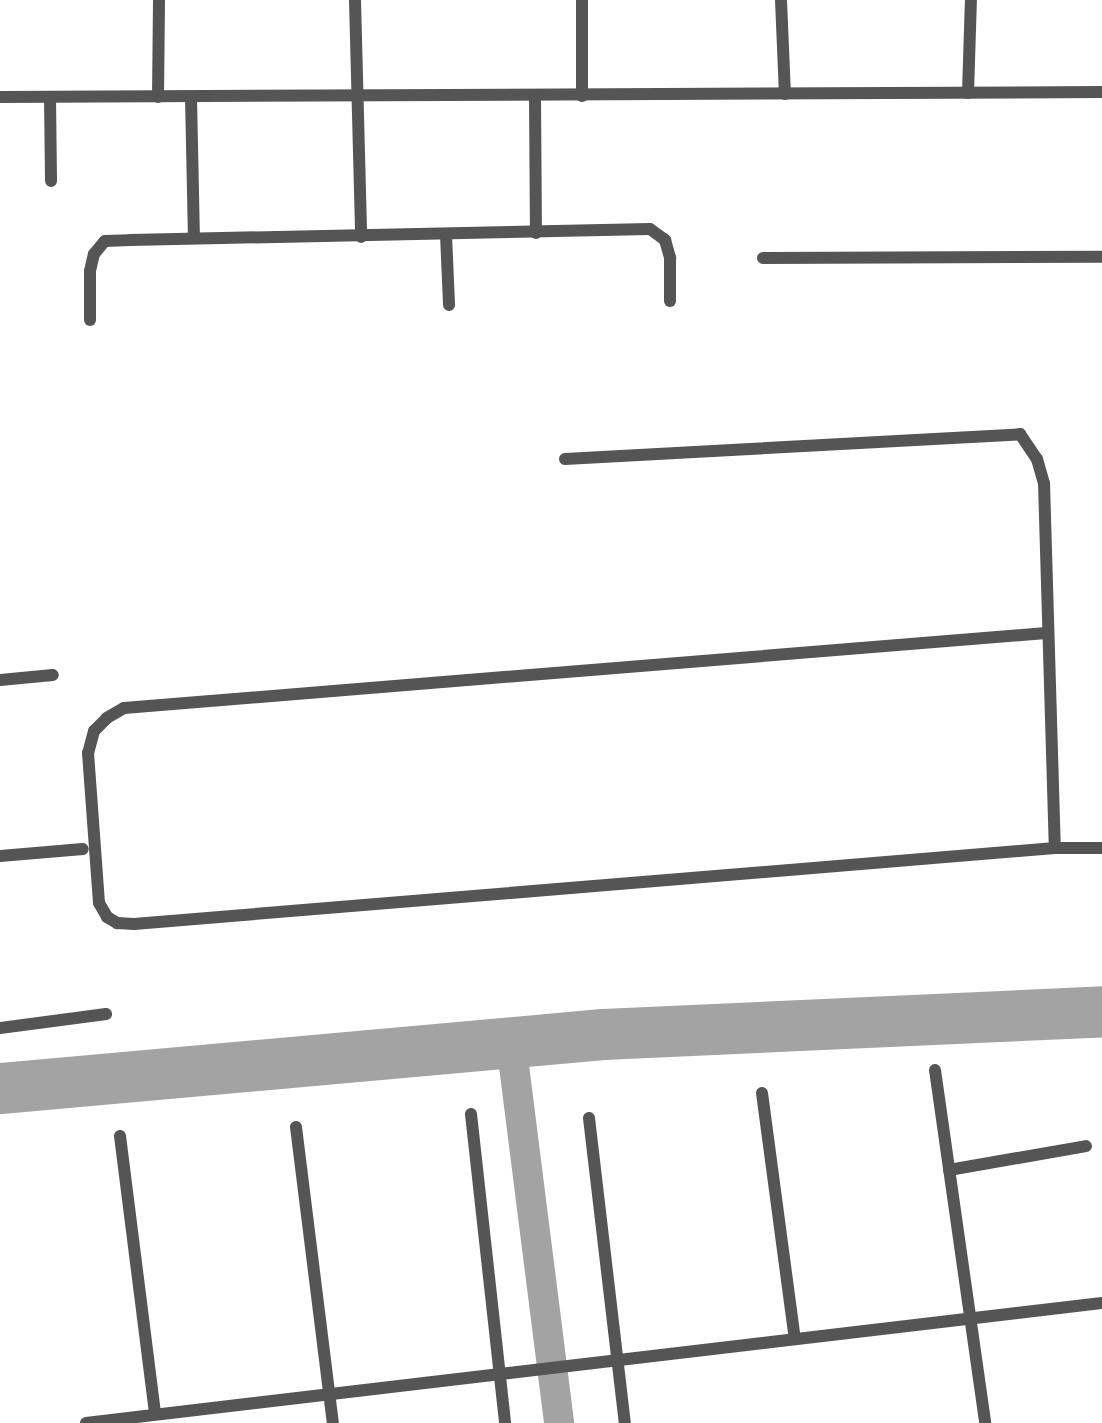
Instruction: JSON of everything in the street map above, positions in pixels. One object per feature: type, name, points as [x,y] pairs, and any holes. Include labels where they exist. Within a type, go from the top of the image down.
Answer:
[{"type":"street","points":[[158,97],[159,0]]},
{"type":"street","points":[[355,0],[361,237]]},
{"type":"street","points":[[582,0],[582,96]]},
{"type":"street","points":[[781,0],[785,94]]},
{"type":"street","points":[[968,93],[971,0]]},
{"type":"street","points":[[0,97],[1102,92]]},
{"type":"street","points":[[535,96],[536,233]]},
{"type":"street","points":[[50,97],[51,181]]},
{"type":"street","points":[[191,97],[194,238]]},
{"type":"street","points":[[90,320],[90,271],[94,255],[105,241],[194,238],[361,237],[650,229],[665,240],[670,258],[670,301]]},
{"type":"street","points":[[446,235],[449,305]]},
{"type":"street","points":[[763,258],[1102,257]]},
{"type":"street","points":[[565,459],[1020,434],[1037,459],[1044,483],[1046,633],[1055,848]]},
{"type":"street","points":[[1046,633],[124,708],[106,718],[94,731],[88,753],[99,903],[107,917],[117,923],[1055,848],[1102,848]]},
{"type":"street","points":[[0,680],[52,675]]},
{"type":"street","points":[[0,856],[83,849]]},
{"type":"street","points":[[0,1028],[106,1014]]},
{"type":"street","points":[[935,1070],[985,1423]]},
{"type":"street","points":[[762,1093],[795,1339]]},
{"type":"street","points":[[471,1114],[505,1423]]},
{"type":"street","points":[[589,1118],[615,1360],[625,1423]]},
{"type":"street","points":[[296,1127],[333,1423]]},
{"type":"street","points":[[120,1136],[155,1414]]},
{"type":"street","points":[[949,1170],[1086,1146]]},
{"type":"street","points":[[86,1423],[138,1420],[155,1414],[1102,1303]]},
{"type":"waterway","points":[[0,1088],[603,1034],[1102,1011]]},
{"type":"waterway","points":[[511,1042],[559,1423]]}]
